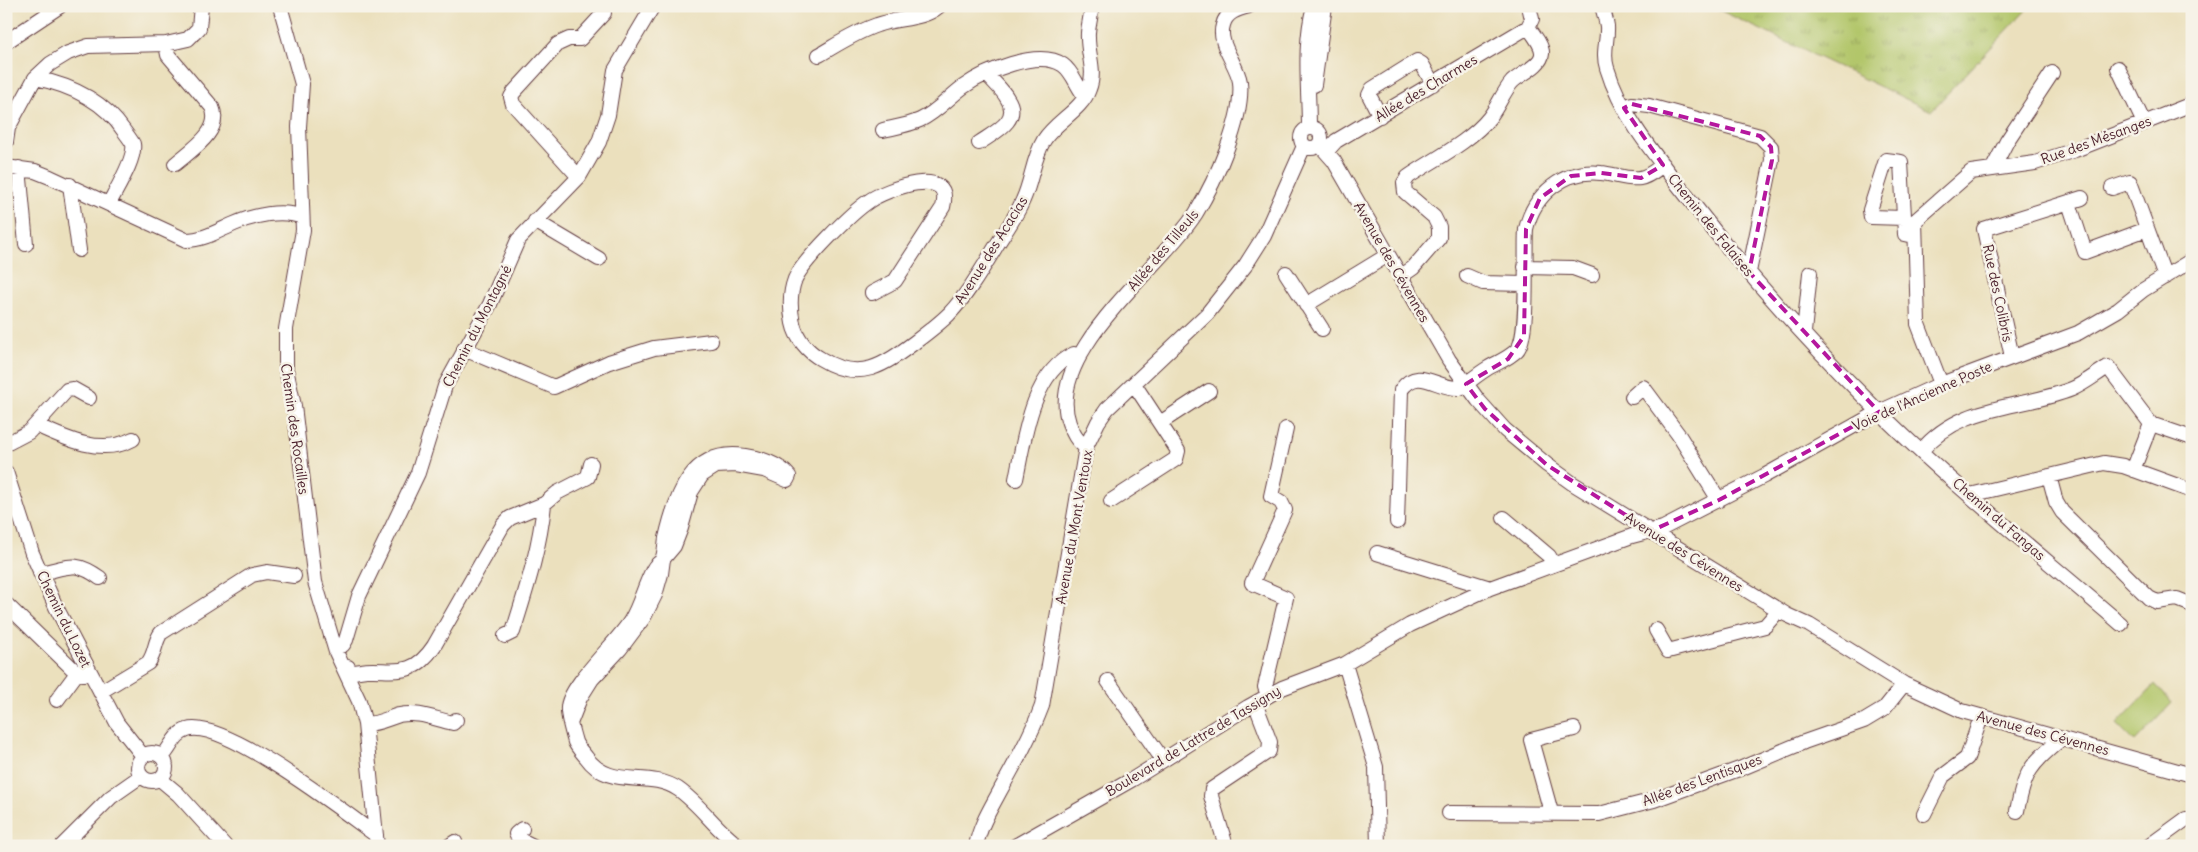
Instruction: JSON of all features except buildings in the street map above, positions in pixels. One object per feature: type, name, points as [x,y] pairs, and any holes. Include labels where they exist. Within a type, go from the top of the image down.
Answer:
[{"type":"street","points":[[6,42],[60,6]]},
{"type":"street","points":[[7,132],[35,78],[50,64],[68,53],[88,46],[166,44],[186,40],[196,34],[201,23],[201,6]]},
{"type":"street","name":"Chemin des Rocailles","points":[[280,6],[302,84],[299,127],[302,230],[286,329],[286,368],[295,413],[312,564],[322,608],[341,644]]},
{"type":"street","name":"Chemin du Montagné","points":[[348,674],[341,644],[359,596],[418,473],[445,386],[490,304],[518,240],[579,177],[599,142],[608,114],[615,70],[653,6]]},
{"type":"street","points":[[819,55],[855,34],[878,24],[917,18],[939,6]]},
{"type":"street","name":"Avenue des Acacias","points":[[872,293],[895,281],[943,207],[944,195],[938,187],[928,182],[906,185],[869,201],[852,215],[808,260],[796,278],[791,294],[791,316],[794,327],[803,344],[813,354],[836,367],[851,370],[881,366],[942,320],[958,305],[1016,215],[1026,194],[1045,138],[1089,91],[1092,75],[1088,40],[1091,6]]},
{"type":"street","name":"Allée des Tilleuls","points":[[1086,447],[1076,438],[1068,419],[1066,408],[1068,386],[1079,356],[1108,314],[1155,265],[1184,228],[1209,189],[1229,140],[1241,99],[1240,80],[1223,40],[1223,22],[1231,12],[1249,6]]},
{"type":"street","points":[[1309,128],[1308,32],[1314,6]]},
{"type":"street","points":[[1309,108],[1325,6]]},
{"type":"street","points":[[1400,277],[1413,268],[1439,238],[1439,227],[1426,209],[1405,192],[1404,183],[1408,177],[1473,134],[1489,118],[1510,84],[1521,74],[1540,62],[1542,49],[1528,27],[1532,19],[1530,6]]},
{"type":"street","name":"Chemin des Falaises","points":[[1602,6],[1607,27],[1604,52],[1607,68],[1624,108],[1640,135],[1781,311],[1804,332],[1879,412]]},
{"type":"street","points":[[579,177],[513,104],[512,97],[514,92],[558,44],[569,39],[580,39],[604,13]]},
{"type":"street","name":"Allée des Charmes","points":[[1323,148],[1528,27]]},
{"type":"street","points":[[166,44],[168,55],[212,107],[216,116],[214,126],[175,164]]},
{"type":"street","points":[[883,130],[920,120],[942,106],[963,87],[987,74],[1025,61],[1051,60],[1065,66],[1085,96]]},
{"type":"street","points":[[1380,116],[1369,95],[1372,89],[1417,61],[1422,64],[1433,84]]},
{"type":"street","points":[[2118,68],[2144,123]]},
{"type":"street","points":[[1994,168],[2007,141],[2052,73]]},
{"type":"street","points":[[979,144],[1011,117],[1013,109],[1007,97],[987,74]]},
{"type":"street","points":[[35,78],[73,90],[100,104],[119,124],[132,144],[132,158],[109,204]]},
{"type":"street","points":[[1624,108],[1632,104],[1649,106],[1760,136],[1771,147],[1772,160],[1749,272]]},
{"type":"street","name":"Rue des Mésanges","points":[[1942,384],[1918,324],[1915,221],[1965,176],[1978,170],[2034,163],[2075,150],[2192,104]]},
{"type":"street","points":[[1309,128],[1316,129],[1320,134],[1323,148],[1304,146],[1300,137],[1303,131],[1309,128]]},
{"type":"street","name":"Avenue du Mont Ventoux","points":[[976,846],[979,830],[1032,733],[1042,706],[1086,447],[1098,422],[1107,409],[1207,314],[1245,266],[1264,236],[1304,146]]},
{"type":"street","name":"Avenue des Cévennes","points":[[1323,148],[1445,353],[1466,384],[1492,416],[1526,448],[1572,483],[1779,610],[1809,625],[1904,684],[1938,701],[1981,717],[2122,754],[2192,775]]},
{"type":"street","points":[[1397,522],[1401,390],[1407,382],[1417,378],[1456,389],[1487,369],[1508,359],[1519,348],[1524,336],[1526,229],[1528,218],[1540,198],[1556,183],[1570,176],[1587,173],[1641,178],[1663,165]]},
{"type":"street","points":[[26,244],[13,168],[36,171],[70,185],[186,240],[204,237],[246,220],[279,213],[290,212],[302,217]]},
{"type":"street","points":[[2112,188],[2130,182],[2165,277]]},
{"type":"street","points":[[70,185],[79,250]]},
{"type":"street","name":"Rue des Colibris","points":[[2012,357],[1984,229],[2076,200],[2085,252],[2147,229]]},
{"type":"street","points":[[1904,218],[1905,234],[1914,236]]},
{"type":"street","points":[[535,221],[599,259]]},
{"type":"street","points":[[1306,305],[1388,255]]},
{"type":"street","name":"Voie de l'Ancienne Poste","points":[[1651,531],[1663,528],[1719,500],[1879,412],[1942,384],[2087,329],[2118,310],[2143,290],[2192,260]]},
{"type":"street","points":[[1525,266],[1573,268],[1592,275]]},
{"type":"street","points":[[1286,273],[1322,329]]},
{"type":"street","points":[[1804,332],[1810,273]]},
{"type":"street","points":[[1467,276],[1483,283],[1524,284]]},
{"type":"street","points":[[464,350],[554,387],[609,362],[654,348],[711,341]]},
{"type":"street","name":"Allée des Tilleuls","points":[[1016,479],[1025,434],[1039,392],[1062,362],[1074,354],[1079,356]]},
{"type":"street","points":[[1921,451],[1942,430],[1962,418],[2072,389],[2108,367],[2151,424],[2192,438]]},
{"type":"street","points":[[1112,501],[1176,459],[1178,450],[1134,384]]},
{"type":"street","points":[[1632,397],[1643,387],[1678,434],[1719,500]]},
{"type":"street","points":[[10,442],[26,434],[36,425],[67,390],[72,389],[89,398]]},
{"type":"street","points":[[1160,423],[1209,391]]},
{"type":"street","name":"Chemin du Fangas","points":[[1879,412],[1970,495],[2121,624]]},
{"type":"street","points":[[2133,470],[2151,424]]},
{"type":"street","points":[[36,425],[66,438],[99,447],[113,447],[133,439]]},
{"type":"street","points":[[1268,695],[1265,687],[1266,678],[1286,598],[1252,583],[1285,510],[1281,502],[1271,496],[1286,429]]},
{"type":"street","points":[[663,559],[674,546],[691,492],[702,475],[708,470],[721,465],[736,465],[764,470],[786,480],[789,476],[777,466],[742,456],[718,456],[701,465],[686,481],[666,539],[663,559],[661,574],[655,595],[644,617],[620,649],[592,679],[580,698],[577,710],[571,721],[575,743],[594,768],[609,776],[656,780],[677,789],[692,800],[724,836],[739,846]]},
{"type":"street","points":[[1970,495],[2104,463],[2133,470],[2192,491]]},
{"type":"street","points":[[376,840],[365,724],[348,674],[365,670],[386,672],[405,670],[421,663],[434,646],[503,525],[510,518],[544,504],[557,493],[588,477],[591,464]]},
{"type":"street","name":"Chemin du Lozet","points":[[6,472],[9,491],[40,573],[76,648],[83,672],[100,692],[117,723],[143,756]]},
{"type":"street","points":[[2049,476],[2056,502],[2062,512],[2149,598],[2157,602],[2177,599],[2192,605]]},
{"type":"street","points":[[505,636],[513,632],[534,564],[542,531],[544,504]]},
{"type":"street","points":[[1504,518],[1549,556],[1553,564]]},
{"type":"street","name":"Boulevard de Lattre de Tassigny","points":[[1015,846],[1163,760],[1254,703],[1292,683],[1345,664],[1410,625],[1490,588],[1632,536],[1651,531]]},
{"type":"street","points":[[1377,553],[1490,588]]},
{"type":"street","points":[[40,573],[66,566],[84,568],[100,578]]},
{"type":"street","points":[[100,692],[148,663],[153,656],[156,639],[161,633],[242,580],[259,572],[294,576]]},
{"type":"street","points":[[6,604],[52,647],[83,672],[57,700]]},
{"type":"street","points":[[1656,630],[1668,651],[1765,626],[1779,610]]},
{"type":"street","points":[[52,647],[59,649],[76,648]]},
{"type":"street","points":[[1345,664],[1376,767],[1378,846]]},
{"type":"street","points":[[1108,681],[1163,760]]},
{"type":"street","name":"Allée des Lentisques","points":[[1449,813],[1551,812],[1599,814],[1654,800],[1864,721],[1884,709],[1904,684]]},
{"type":"street","points":[[1226,846],[1211,796],[1212,789],[1269,751],[1270,742],[1254,703]]},
{"type":"street","points":[[365,724],[378,724],[400,715],[425,714],[453,723],[456,720]]},
{"type":"street","points":[[1924,814],[1943,776],[1967,758],[1981,717]]},
{"type":"street","points":[[162,757],[176,737],[182,732],[188,729],[207,730],[284,769],[376,840]]},
{"type":"street","points":[[1551,812],[1531,740],[1574,729]]},
{"type":"street","points":[[2017,811],[2022,782],[2033,763],[2060,739]]},
{"type":"street","points":[[160,779],[150,781],[141,776],[138,764],[143,756],[150,753],[162,757]]},
{"type":"street","points":[[160,779],[166,768],[162,757]]},
{"type":"street","points":[[62,846],[111,797],[141,776]]},
{"type":"street","points":[[160,779],[178,794],[225,846]]},
{"type":"street","points":[[2149,846],[2186,819],[2192,819]]},
{"type":"street","points":[[522,829],[516,834],[519,839],[533,846]]},
{"type":"highlighted area","points":[[1632,104],[1760,136],[1771,147],[1772,160],[1749,272],[1879,412],[1719,500],[1651,531],[1547,465],[1485,409],[1466,384],[1508,359],[1524,336],[1526,229],[1540,198],[1571,176],[1601,173],[1641,178],[1663,165],[1624,108]]},
{"type":"green space","points":[[1711,6],[2030,6],[1931,111]]},
{"type":"green space","points":[[2155,684],[2172,703],[2135,742],[2117,724]]}]
